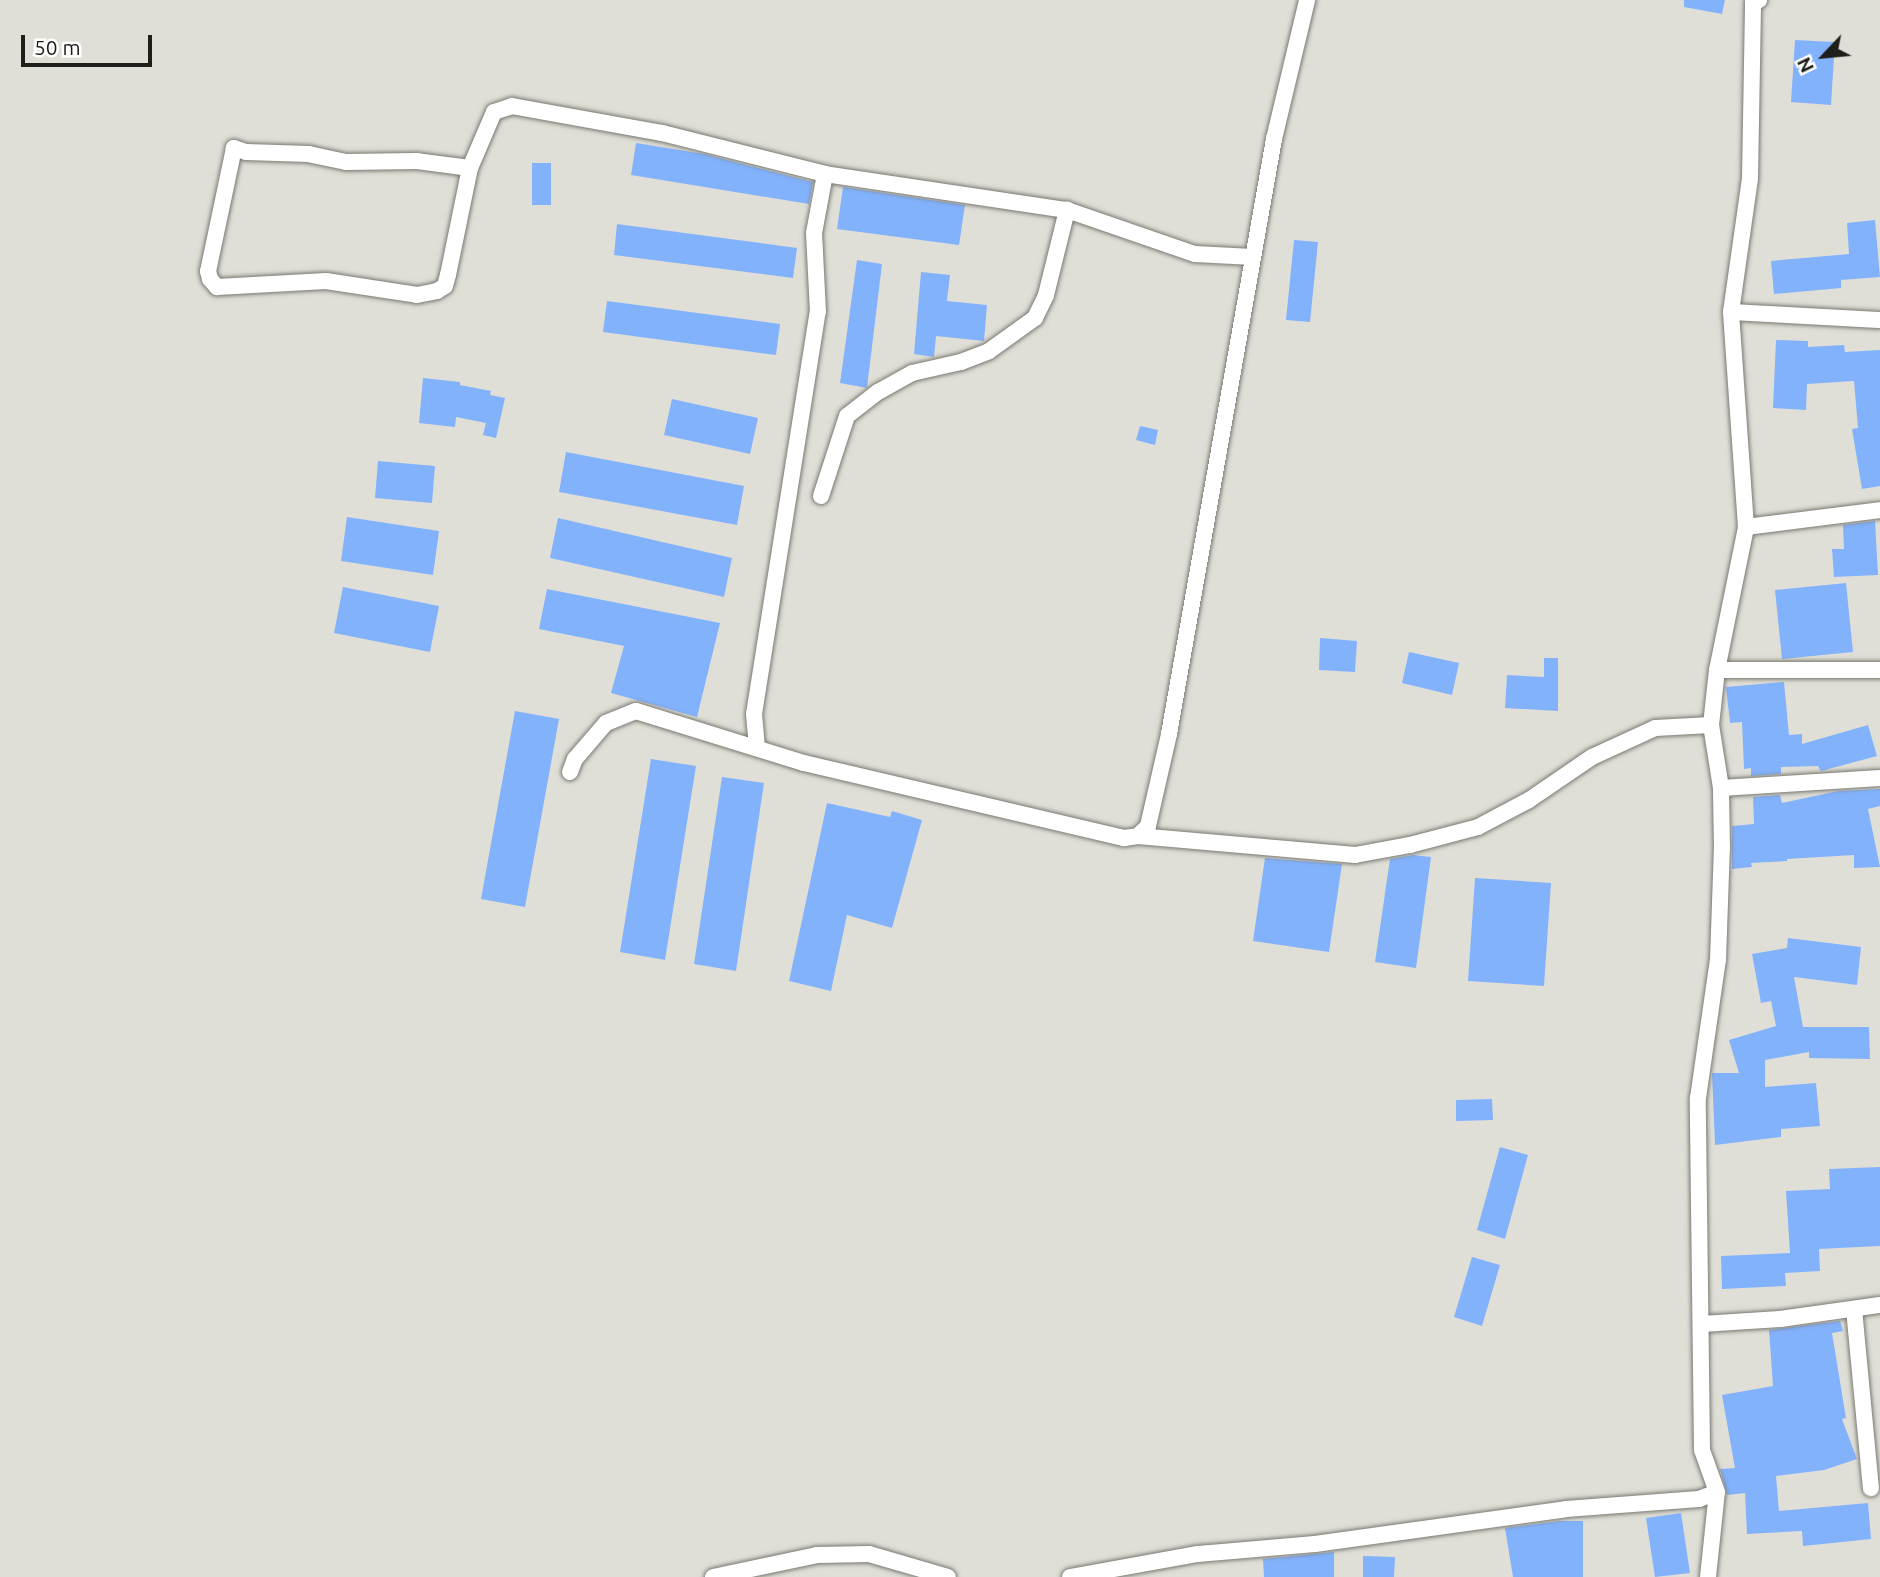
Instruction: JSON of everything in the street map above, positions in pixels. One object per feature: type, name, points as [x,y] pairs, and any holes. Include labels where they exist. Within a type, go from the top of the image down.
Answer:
[{"type":"street","points":[[1138,836],[1148,826],[1169,734],[1274,139],[1307,0]]},
{"type":"street","points":[[1708,1577],[1717,1492],[1702,1450],[1698,1098],[1718,960],[1722,848],[1721,788],[1711,725],[1717,670],[1746,527],[1731,312],[1750,178],[1753,3],[1759,0]]},
{"type":"street","points":[[470,168],[417,161],[346,162],[309,154],[246,152],[234,148],[208,271],[209,279],[217,287],[326,281],[417,295],[438,291],[445,286],[448,275],[470,168],[494,112],[512,106],[662,133],[825,174],[1067,210],[1195,254],[1253,257]]},
{"type":"street","points":[[757,748],[754,714],[817,323],[814,233],[825,174]]},
{"type":"street","points":[[821,496],[847,416],[878,392],[912,373],[961,362],[989,351],[1035,318],[1046,295],[1067,210]]},
{"type":"street","points":[[1731,312],[1880,320]]},
{"type":"street","points":[[1746,527],[1880,510]]},
{"type":"street","points":[[1717,670],[1880,670]]},
{"type":"street","points":[[570,772],[593,737],[606,723],[627,713],[636,712],[804,762],[1124,838],[1138,836],[1354,855],[1410,845],[1478,827],[1529,800],[1592,757],[1661,726],[1711,725]]},
{"type":"street","points":[[734,741],[754,714]]},
{"type":"street","points":[[1721,788],[1880,778]]},
{"type":"street","points":[[1702,1324],[1780,1319],[1880,1305]]},
{"type":"street","points":[[1854,1309],[1871,1488]]},
{"type":"street","points":[[1070,1577],[1198,1554],[1315,1544],[1566,1509],[1699,1499],[1717,1492]]},
{"type":"street","points":[[713,1577],[817,1555],[869,1554],[948,1577]]},
{"type":"building","points":[[1684,0],[1725,0],[1722,14],[1684,7]]},
{"type":"building","points":[[1795,40],[1835,42],[1831,105],[1791,102]]},
{"type":"building","points":[[636,143],[704,154],[813,182],[809,204],[631,175]]},
{"type":"building","points":[[532,163],[551,163],[551,205],[532,205]]},
{"type":"building","points":[[843,187],[965,205],[959,245],[837,229]]},
{"type":"building","points":[[1875,220],[1880,277],[1841,280],[1841,288],[1774,294],[1771,261],[1849,254],[1847,223]]},
{"type":"building","points":[[617,224],[797,248],[793,278],[614,255]]},
{"type":"building","points":[[1294,240],[1318,242],[1310,322],[1286,320]]},
{"type":"building","points":[[857,260],[882,264],[867,388],[840,383]]},
{"type":"building","points":[[921,272],[950,275],[947,301],[987,305],[984,341],[936,336],[934,357],[914,354]]},
{"type":"building","points":[[607,301],[780,324],[776,355],[603,332]]},
{"type":"building","points":[[1776,340],[1808,341],[1808,347],[1844,345],[1845,352],[1880,350],[1880,486],[1862,489],[1852,429],[1858,428],[1854,381],[1807,384],[1806,410],[1773,408]]},
{"type":"building","points":[[423,378],[460,382],[460,385],[491,391],[490,395],[505,398],[496,438],[483,435],[486,423],[456,417],[455,427],[419,423]]},
{"type":"building","points":[[672,399],[758,418],[750,454],[664,435]]},
{"type":"building","points":[[1140,426],[1158,430],[1155,445],[1136,440]]},
{"type":"building","points":[[566,452],[744,486],[737,525],[559,492]]},
{"type":"building","points":[[378,461],[435,466],[432,503],[375,498]]},
{"type":"building","points":[[347,517],[439,531],[433,575],[341,561]]},
{"type":"building","points":[[558,518],[732,558],[724,597],[550,558]]},
{"type":"building","points":[[1875,521],[1878,575],[1834,577],[1832,549],[1844,549],[1843,525]]},
{"type":"building","points":[[1846,583],[1853,652],[1782,659],[1775,590]]},
{"type":"building","points":[[343,587],[439,606],[430,652],[334,633]]},
{"type":"building","points":[[547,589],[720,623],[697,717],[611,693],[624,646],[539,629]]},
{"type":"building","points":[[1320,638],[1357,641],[1355,672],[1319,670]]},
{"type":"building","points":[[1409,652],[1459,663],[1452,695],[1402,683]]},
{"type":"building","points":[[1544,658],[1558,658],[1558,711],[1505,708],[1507,675],[1544,677]]},
{"type":"building","points":[[1784,682],[1789,735],[1802,734],[1802,744],[1868,725],[1877,756],[1821,771],[1818,766],[1781,767],[1781,774],[1751,776],[1751,768],[1744,769],[1742,722],[1730,723],[1726,687]]},
{"type":"building","points":[[515,711],[559,719],[525,907],[481,899]]},
{"type":"building","points":[[651,759],[696,766],[665,960],[620,952]]},
{"type":"building","points":[[722,777],[764,783],[736,971],[694,964]]},
{"type":"building","points":[[1880,789],[1880,806],[1868,809],[1880,867],[1854,868],[1854,855],[1751,863],[1752,867],[1732,869],[1732,826],[1754,824],[1753,797],[1780,795],[1782,803],[1838,791]]},
{"type":"building","points":[[827,803],[890,817],[892,811],[922,820],[892,928],[847,915],[831,991],[789,981]]},
{"type":"building","points":[[1413,855],[1431,857],[1416,968],[1375,962],[1390,859]]},
{"type":"building","points":[[1265,858],[1342,864],[1329,952],[1253,941]]},
{"type":"building","points":[[1475,878],[1551,883],[1544,986],[1468,981]]},
{"type":"building","points":[[1788,938],[1861,947],[1857,985],[1794,977],[1803,1027],[1869,1027],[1870,1059],[1809,1058],[1809,1052],[1765,1060],[1765,1087],[1816,1083],[1820,1126],[1781,1129],[1781,1137],[1715,1145],[1712,1073],[1739,1073],[1729,1040],[1776,1026],[1771,1001],[1761,1003],[1752,954],[1787,948]]},
{"type":"building","points":[[1492,1099],[1493,1120],[1456,1121],[1456,1100]]},
{"type":"building","points":[[1500,1147],[1528,1155],[1505,1239],[1477,1230]]},
{"type":"building","points":[[1880,1167],[1880,1246],[1819,1249],[1820,1271],[1785,1273],[1786,1286],[1722,1289],[1721,1256],[1790,1253],[1786,1191],[1830,1189],[1829,1169]]},
{"type":"building","points":[[1472,1257],[1500,1265],[1482,1326],[1454,1317]]},
{"type":"building","points":[[1840,1321],[1843,1331],[1832,1333],[1846,1418],[1842,1419],[1857,1459],[1824,1470],[1776,1476],[1779,1511],[1868,1503],[1871,1539],[1803,1546],[1802,1531],[1747,1534],[1745,1493],[1727,1495],[1720,1469],[1735,1468],[1722,1395],[1773,1386],[1769,1330]]},
{"type":"building","points":[[1681,1513],[1690,1573],[1655,1577],[1646,1518]]},
{"type":"building","points":[[1583,1521],[1583,1577],[1513,1577],[1505,1528]]},
{"type":"building","points":[[1334,1552],[1334,1577],[1264,1577],[1263,1559]]},
{"type":"building","points":[[1363,1556],[1395,1557],[1394,1577],[1363,1577]]}]
